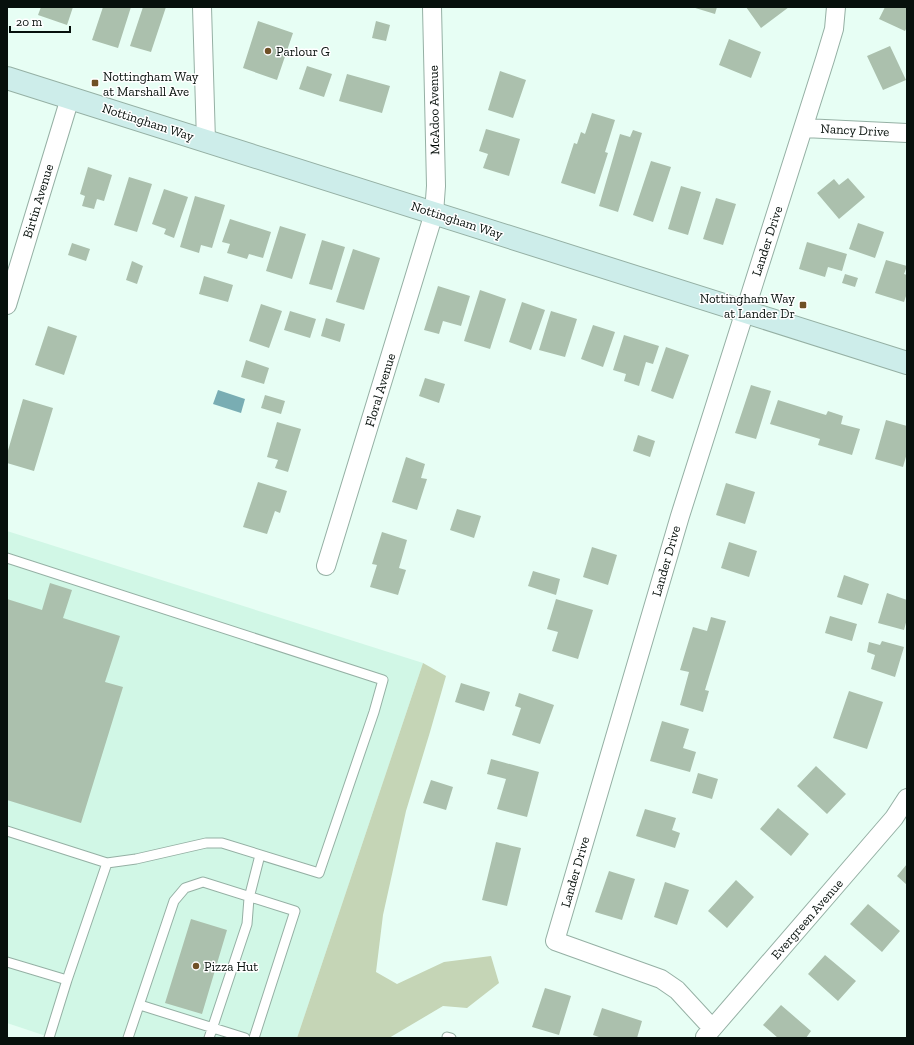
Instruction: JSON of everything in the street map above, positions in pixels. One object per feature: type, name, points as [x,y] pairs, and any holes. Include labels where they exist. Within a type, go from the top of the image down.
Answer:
[{"type":"street","points":[[202,7],[206,141]]},
{"type":"street","name":"McAdoo Avenue","points":[[432,7],[436,186],[434,213]]},
{"type":"street","name":"Lander Drive","points":[[708,1033],[677,990],[661,979],[555,942],[680,516],[804,128],[834,28],[836,7]]},
{"type":"street","name":"Nottingham Way","points":[[7,78],[907,363]]},
{"type":"street","name":"Birtin Avenue","points":[[7,305],[70,98]]},
{"type":"street","name":"Nancy Drive","points":[[804,128],[907,133]]},
{"type":"street","name":"Floral Avenue","points":[[326,566],[434,213]]},
{"type":"street","name":"Evergreen Avenue","points":[[708,1033],[894,818],[907,798]]},
{"type":"lane","points":[[7,558],[383,680],[374,712],[319,873],[222,843],[206,843],[136,859],[107,863],[7,831]]},
{"type":"lane","points":[[209,1038],[247,924],[249,898],[260,855]]},
{"type":"lane","points":[[50,1038],[67,980],[107,863]]},
{"type":"lane","points":[[128,1038],[174,900],[185,888],[203,882],[249,898],[295,911],[254,1038]]},
{"type":"lane","points":[[7,962],[67,980]]},
{"type":"lane","points":[[140,1005],[245,1038]]},
{"type":"lane","points":[[447,1038],[451,1038]]},
{"type":"shaded area","points":[[7,531],[423,663],[297,1038],[52,1038],[7,1023]]},
{"type":"shaded area","points":[[423,663],[446,676],[406,811],[383,915],[376,972],[397,984],[444,962],[491,956],[499,983],[467,1008],[443,1006],[389,1038],[297,1038]]},
{"type":"water","points":[[218,390],[245,399],[241,413],[213,404]]},
{"type":"building","points":[[41,7],[73,7],[67,25],[38,15]]},
{"type":"building","points":[[103,7],[131,7],[118,48],[92,40]]},
{"type":"building","points":[[143,7],[166,7],[151,52],[130,46]]},
{"type":"building","points":[[692,7],[717,7],[715,14]]},
{"type":"building","points":[[746,7],[789,7],[761,28]]},
{"type":"building","points":[[885,7],[907,7],[907,27],[905,31],[879,19]]},
{"type":"building","name":"Parlour G","points":[[258,21],[293,33],[277,80],[243,68]]},
{"type":"building","points":[[376,21],[390,25],[386,41],[372,38]]},
{"type":"building","points":[[729,39],[761,52],[751,78],[719,65]]},
{"type":"building","points":[[890,46],[906,80],[883,90],[867,56]]},
{"type":"building","points":[[307,66],[332,74],[324,97],[299,89]]},
{"type":"building","points":[[500,71],[526,80],[513,118],[488,110]]},
{"type":"building","points":[[347,74],[390,86],[382,113],[339,101]]},
{"type":"building","points":[[592,113],[615,120],[605,152],[608,153],[595,194],[561,183],[574,143],[577,144],[581,132],[585,134]]},
{"type":"building","points":[[486,129],[520,139],[509,176],[483,168],[488,154],[479,151]]},
{"type":"building","points":[[633,130],[642,133],[618,212],[599,206],[620,134],[630,137]]},
{"type":"building","points":[[651,161],[671,167],[653,222],[633,215]]},
{"type":"building","points":[[88,167],[112,175],[104,201],[97,199],[94,209],[82,206],[85,196],[80,194]]},
{"type":"building","points":[[129,177],[152,184],[137,232],[114,225]]},
{"type":"building","points":[[848,178],[865,197],[839,219],[817,193],[834,179],[839,185]]},
{"type":"building","points":[[681,186],[701,192],[688,235],[668,229]]},
{"type":"building","points":[[164,189],[188,197],[174,238],[164,234],[166,229],[152,224]]},
{"type":"building","points":[[195,196],[225,205],[212,248],[201,245],[199,253],[180,247]]},
{"type":"building","points":[[716,198],[736,204],[723,245],[703,239]]},
{"type":"building","points":[[230,219],[271,232],[263,258],[249,254],[247,259],[227,253],[230,244],[222,242]]},
{"type":"building","points":[[858,223],[884,232],[875,258],[849,249]]},
{"type":"building","points":[[280,226],[306,234],[292,279],[266,271]]},
{"type":"building","points":[[322,240],[345,247],[332,290],[309,284]]},
{"type":"building","points":[[807,242],[847,254],[842,271],[828,267],[825,277],[799,269]]},
{"type":"building","points":[[72,243],[90,249],[86,261],[68,255]]},
{"type":"building","points":[[353,249],[380,258],[364,310],[336,302]]},
{"type":"building","points":[[886,260],[907,266],[904,274],[907,275],[907,293],[904,302],[875,293]]},
{"type":"building","points":[[132,261],[143,266],[137,284],[126,280]]},
{"type":"building","points":[[845,274],[858,278],[855,287],[842,283]]},
{"type":"building","points":[[204,276],[233,285],[228,302],[199,294]]},
{"type":"building","points":[[438,286],[470,296],[461,326],[443,321],[439,334],[424,330]]},
{"type":"building","points":[[480,290],[506,299],[490,349],[464,341]]},
{"type":"building","points":[[522,302],[545,310],[531,350],[509,342]]},
{"type":"building","points":[[261,304],[282,311],[269,348],[249,341]]},
{"type":"building","points":[[290,311],[316,319],[310,338],[284,330]]},
{"type":"building","points":[[551,311],[577,319],[565,357],[539,350]]},
{"type":"building","points":[[326,318],[345,324],[340,342],[321,336]]},
{"type":"building","points":[[593,325],[615,332],[603,367],[581,359]]},
{"type":"building","points":[[48,326],[77,336],[64,375],[35,365]]},
{"type":"building","points":[[624,335],[659,346],[653,364],[646,362],[639,386],[624,381],[626,374],[613,370]]},
{"type":"building","points":[[666,347],[689,355],[673,399],[651,391]]},
{"type":"building","points":[[246,360],[269,368],[264,384],[241,377]]},
{"type":"building","points":[[425,378],[445,384],[439,403],[419,396]]},
{"type":"building","points":[[751,385],[771,391],[756,439],[735,433]]},
{"type":"building","points":[[265,395],[285,401],[281,414],[261,408]]},
{"type":"building","points":[[23,399],[53,408],[34,471],[7,463],[7,454]]},
{"type":"building","points":[[778,400],[826,415],[828,411],[843,416],[841,424],[860,429],[852,455],[818,445],[820,439],[770,424]]},
{"type":"building","points":[[886,420],[907,426],[907,453],[903,467],[875,459]]},
{"type":"building","points":[[277,422],[301,429],[288,472],[275,468],[278,460],[267,457]]},
{"type":"building","points":[[638,435],[655,441],[650,457],[633,451]]},
{"type":"building","points":[[406,457],[425,464],[421,478],[427,479],[417,510],[392,502]]},
{"type":"building","points":[[258,482],[287,491],[280,513],[275,511],[267,534],[243,527]]},
{"type":"building","points":[[726,483],[755,492],[745,524],[716,515]]},
{"type":"building","points":[[457,509],[481,516],[474,538],[450,530]]},
{"type":"building","points":[[382,532],[407,540],[399,568],[406,570],[398,595],[370,587],[377,565],[372,564]]},
{"type":"building","points":[[729,542],[757,551],[749,577],[721,568]]},
{"type":"building","points":[[592,547],[617,555],[608,585],[583,577]]},
{"type":"building","points":[[533,571],[560,579],[556,595],[528,586]]},
{"type":"building","points":[[844,575],[869,584],[862,605],[837,597]]},
{"type":"building","points":[[50,583],[72,590],[63,618],[120,636],[105,682],[123,687],[81,823],[7,800],[7,599],[42,610]]},
{"type":"building","points":[[887,593],[907,600],[907,619],[904,630],[878,623]]},
{"type":"building","points":[[556,599],[593,610],[578,659],[552,651],[558,632],[547,629]]},
{"type":"building","points":[[830,616],[857,624],[852,641],[825,633]]},
{"type":"building","points":[[711,617],[726,621],[705,690],[709,691],[703,712],[680,705],[689,672],[680,670],[693,627],[707,631]]},
{"type":"building","points":[[882,641],[904,647],[895,677],[871,669],[875,655],[867,652],[869,642],[880,645]]},
{"type":"building","points":[[461,683],[490,692],[484,711],[455,702]]},
{"type":"building","points":[[849,691],[883,702],[867,749],[833,738]]},
{"type":"building","points":[[519,693],[554,705],[540,744],[512,735],[521,708],[515,706]]},
{"type":"building","points":[[662,721],[689,729],[683,748],[696,752],[690,772],[650,761]]},
{"type":"building","points":[[491,759],[539,772],[527,817],[497,809],[506,779],[487,774]]},
{"type":"building","points":[[816,766],[846,794],[827,814],[797,786]]},
{"type":"building","points":[[698,773],[718,779],[712,799],[692,793]]},
{"type":"building","points":[[431,780],[453,787],[446,810],[423,803]]},
{"type":"building","points":[[778,808],[809,834],[791,856],[760,829]]},
{"type":"building","points":[[645,809],[676,818],[672,830],[680,833],[675,848],[636,836]]},
{"type":"building","points":[[496,842],[521,848],[507,906],[482,900]]},
{"type":"building","points":[[907,864],[907,885],[897,876]]},
{"type":"building","points":[[609,871],[635,879],[622,920],[595,912]]},
{"type":"building","points":[[736,880],[754,897],[727,928],[708,911]]},
{"type":"building","points":[[665,882],[689,890],[677,925],[654,917]]},
{"type":"building","points":[[868,904],[900,931],[882,952],[850,924]]},
{"type":"building","name":"Pizza Hut","points":[[191,919],[227,930],[202,1014],[165,1003]]},
{"type":"building","points":[[825,955],[856,981],[838,1001],[808,974]]},
{"type":"building","points":[[545,988],[571,996],[559,1035],[532,1027]]},
{"type":"building","points":[[781,1005],[811,1031],[806,1038],[778,1038],[763,1025]]},
{"type":"building","points":[[602,1008],[642,1021],[637,1038],[602,1038],[593,1035]]},
{"type":"place","name":"Parlour G","points":[[268,51]]},
{"type":"place","name":"Nottingham Way at Marshall Ave","points":[[95,83]]},
{"type":"place","name":"Nottingham Way at Lander Dr","points":[[803,305]]},
{"type":"place","name":"Pizza Hut","points":[[196,966]]}]
